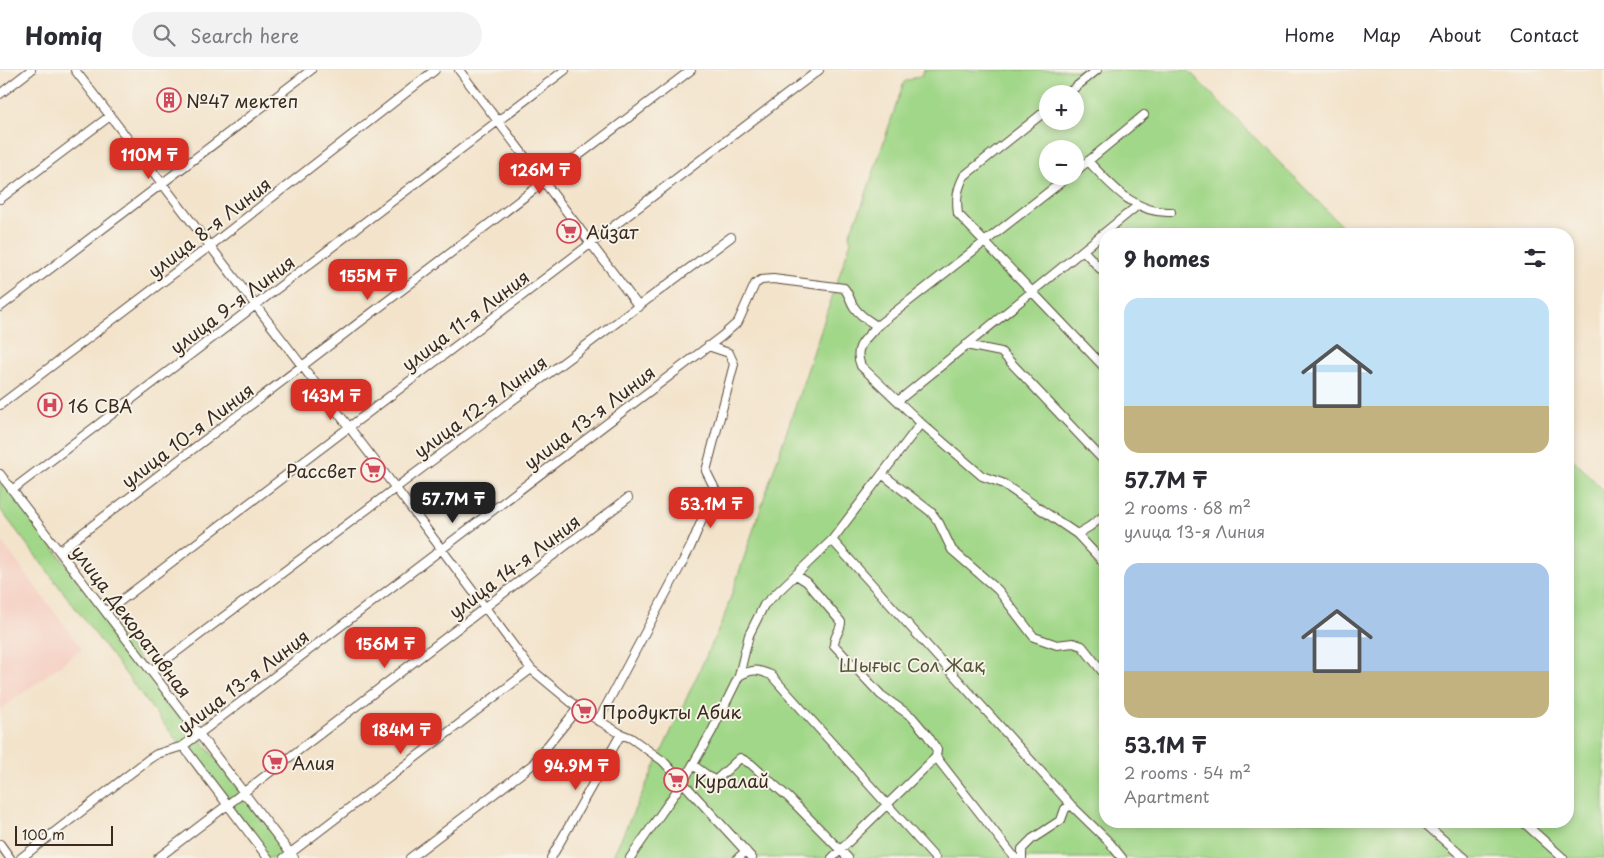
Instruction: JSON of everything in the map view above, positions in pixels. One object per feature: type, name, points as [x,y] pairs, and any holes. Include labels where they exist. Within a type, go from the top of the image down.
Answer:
[{"type":"street","points":[[0,94],[32,70]]},
{"type":"street","points":[[75,70],[532,669],[578,708],[631,738],[663,761],[752,858]]},
{"type":"street","points":[[0,307],[312,70]]},
{"type":"street","name":"улица 8-я Линия","points":[[0,405],[210,246],[435,70]]},
{"type":"street","points":[[459,70],[639,307]]},
{"type":"street","name":"улица 9-я Линия","points":[[12,490],[565,70]]},
{"type":"street","name":"улица 10-я Линия","points":[[59,551],[691,70]]},
{"type":"street","name":"улица 11-я Линия","points":[[106,612],[819,70]]},
{"type":"street","points":[[1078,85],[1097,70]]},
{"type":"street","points":[[1084,164],[1144,115]]},
{"type":"street","points":[[0,200],[110,116]]},
{"type":"street","points":[[1039,116],[964,176],[958,188],[956,198],[958,214],[1099,362]]},
{"type":"street","points":[[1088,161],[1116,190],[1137,206],[1160,213],[1172,212]]},
{"type":"street","points":[[1058,185],[877,326],[861,344],[857,358],[861,366],[921,423],[982,476],[1002,483],[1077,534],[1099,558]]},
{"type":"street","points":[[1110,228],[1137,206]]},
{"type":"street","name":"улица 12-я Линия","points":[[151,671],[731,237]]},
{"type":"street","points":[[898,401],[1099,237]]},
{"type":"street","points":[[1083,250],[1099,267]]},
{"type":"street","name":"улица 13-я Линия","points":[[21,858],[157,754],[183,746],[708,346],[738,322],[755,284],[761,280],[773,278],[844,288],[848,292],[854,307],[862,316],[877,326]]},
{"type":"street","points":[[966,345],[1001,352],[1099,456]]},
{"type":"street","points":[[598,721],[690,548],[715,490],[706,475],[706,471],[734,364],[729,353],[708,346]]},
{"type":"street","points":[[630,858],[683,782],[712,731],[739,676],[749,635],[764,605],[832,540],[921,423]]},
{"type":"street","name":"улица Декоративная","points":[[0,474],[244,792],[290,856]]},
{"type":"street","points":[[882,474],[931,512],[952,550],[998,590],[1034,637],[1058,645],[1073,643],[1082,646],[1099,667]]},
{"type":"street","name":"улица 14-я Линия","points":[[158,858],[628,498]]},
{"type":"street","points":[[1077,534],[1099,520]]},
{"type":"street","points":[[832,540],[1071,805],[1109,842],[1122,858]]},
{"type":"street","points":[[796,575],[807,582],[842,622],[841,628],[834,639],[834,645],[881,695],[912,717],[937,750],[936,757],[832,858]]},
{"type":"street","points":[[290,856],[532,669]]},
{"type":"street","points":[[739,676],[749,671],[759,670],[771,675],[934,858]]},
{"type":"street","points":[[410,858],[532,765],[578,708]]},
{"type":"street","points":[[551,858],[621,734]]},
{"type":"street","points":[[183,746],[268,858]]},
{"type":"street","points":[[936,757],[1014,858]]},
{"type":"street","points":[[692,765],[715,781],[740,758],[751,764],[789,798],[848,858]]},
{"type":"street","points":[[1022,858],[1022,849],[1032,839],[1061,820],[1065,809],[1071,805]]},
{"type":"street","points":[[1430,828],[1464,858]]},
{"type":"street","points":[[1530,828],[1563,858]]},
{"type":"street","points":[[0,844],[10,858]]},
{"type":"street","points":[[738,858],[746,850]]},
{"type":"shaded area","points":[[0,539],[82,649],[0,710]]},
{"type":"green space","name":"Шығыс Сол Жақ","points":[[924,70],[1188,70],[1344,228],[1099,228],[1099,828],[1574,828],[1574,460],[1604,491],[1604,858],[612,858],[723,620],[851,241],[849,235],[862,206],[904,82],[922,75]]},
{"type":"green space","points":[[0,478],[292,858],[266,858],[0,509]]},
{"type":"place","name":"№47 мектеп","points":[[169,100]]},
{"type":"place","name":"Айзат","points":[[569,231]]},
{"type":"place","name":"16 СВА","points":[[50,405]]},
{"type":"place","name":"Рассвет","points":[[373,470]]},
{"type":"place","name":"Продукты Абик","points":[[584,711]]},
{"type":"place","name":"Алия","points":[[275,762]]},
{"type":"place","name":"Куралай","points":[[676,780]]}]
